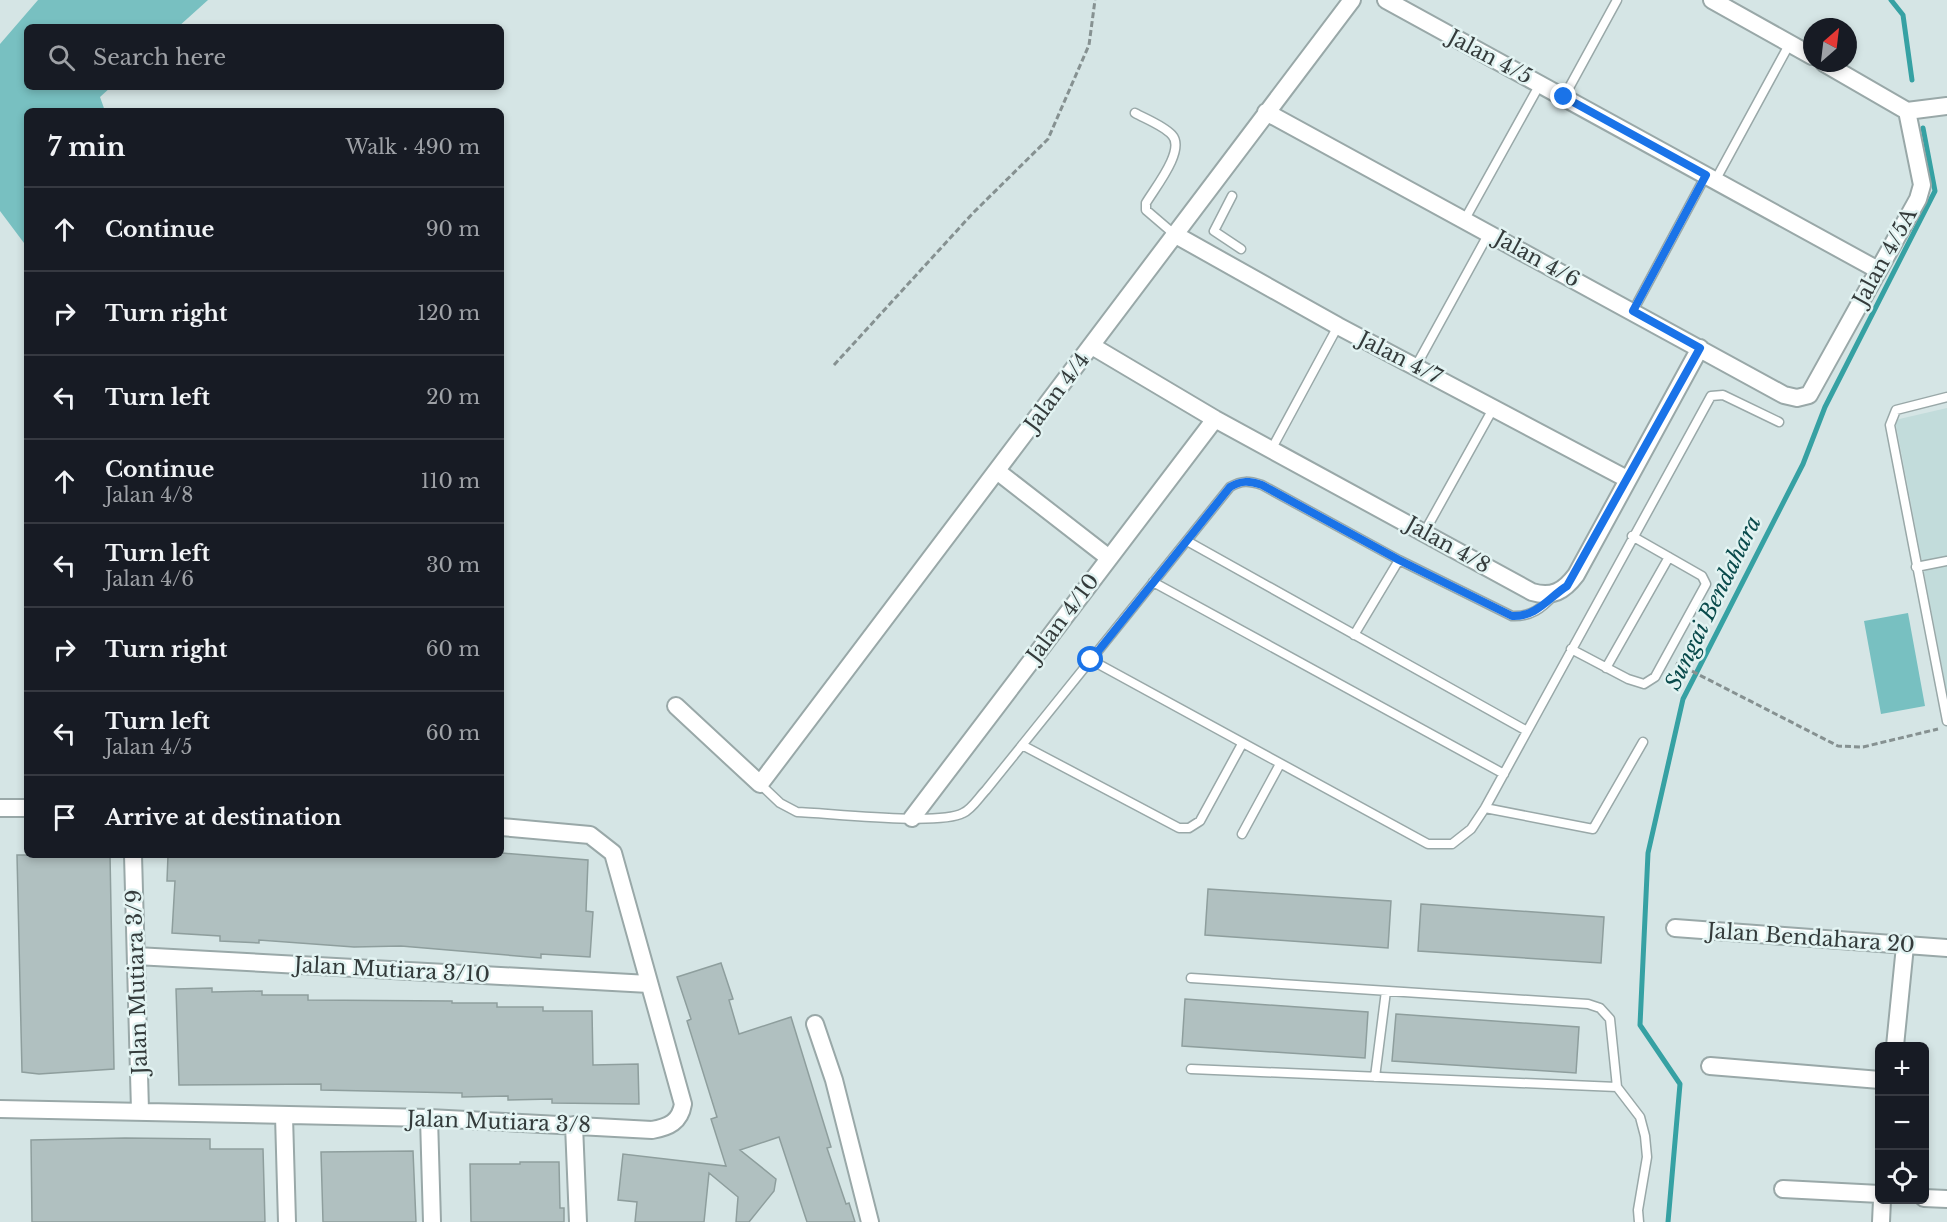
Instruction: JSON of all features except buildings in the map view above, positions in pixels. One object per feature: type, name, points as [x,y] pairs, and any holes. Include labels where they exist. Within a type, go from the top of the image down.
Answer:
[{"type":"street","name":"Jalan 4/4","points":[[760,784],[1352,0]]},
{"type":"street","name":"Jalan 4/5","points":[[1386,0],[1878,270]]},
{"type":"street","points":[[1712,0],[1803,51]]},
{"type":"street","points":[[1840,72],[1907,111],[1947,106]]},
{"type":"street","name":"Jalan 4/5A","points":[[1809,395],[1918,199],[1922,185],[1907,111]]},
{"type":"street","name":"Jalan 4/6","points":[[1266,112],[1784,395],[1797,398],[1809,395]]},
{"type":"street","name":"Jalan 4/7","points":[[1174,234],[1338,326],[1494,406],[1627,479]]},
{"type":"street","name":"Jalan 4/8","points":[[1092,346],[1215,419],[1425,531],[1532,592],[1555,594]]},
{"type":"street","points":[[1555,594],[1567,586],[1576,575],[1700,348]]},
{"type":"street","name":"Jalan 4/10","points":[[912,818],[1215,419]]},
{"type":"street","points":[[997,471],[1109,558]]},
{"type":"street","points":[[676,706],[760,784]]},
{"type":"street","points":[[0,807],[24,808]]},
{"type":"street","name":"Jalan Mutiara 3/8","points":[[0,1108],[429,1118],[652,1130],[666,1128],[679,1117],[683,1104],[648,984],[614,853],[591,835],[504,827]]},
{"type":"street","name":"Jalan Mutiara 3/9","points":[[133,858],[141,1110]]},
{"type":"street","name":"Jalan Bendahara 20","points":[[1675,928],[1947,948]]},
{"type":"street","points":[[1895,1042],[1905,946]]},
{"type":"street","name":"Jalan Mutiara 3/10","points":[[136,956],[648,984]]},
{"type":"street","points":[[815,1024],[834,1080],[870,1222]]},
{"type":"street","points":[[1710,1066],[1875,1080]]},
{"type":"street","points":[[284,1116],[287,1222]]},
{"type":"street","points":[[429,1118],[432,1222]]},
{"type":"street","points":[[574,1125],[578,1222]]},
{"type":"street","points":[[1783,1189],[1875,1194]]},
{"type":"street","points":[[1929,1198],[1947,1199]]},
{"type":"street","points":[[1881,1222],[1882,1204]]},
{"type":"lane","points":[[1564,97],[1617,0]]},
{"type":"lane","points":[[1633,311],[1790,43]]},
{"type":"lane","points":[[1465,219],[1540,84]]},
{"type":"lane","points":[[1135,113],[1173,135],[1176,143],[1174,158],[1146,203],[1146,210],[1174,234]]},
{"type":"lane","points":[[1232,196],[1214,231],[1241,249]]},
{"type":"lane","points":[[1416,366],[1489,232]]},
{"type":"lane","points":[[1216,257],[1226,240]]},
{"type":"lane","points":[[1271,450],[1338,326]]},
{"type":"lane","points":[[1091,660],[1428,844],[1452,844],[1471,829],[1485,808],[1632,536],[1711,396],[1723,395],[1779,422]]},
{"type":"lane","points":[[1947,397],[1896,410],[1890,425],[1947,721]]},
{"type":"lane","points":[[1425,531],[1494,406]]},
{"type":"lane","points":[[760,784],[780,803],[796,812],[912,818],[947,818],[964,813],[986,790],[1230,487],[1248,481],[1262,485],[1399,560],[1512,616],[1524,616],[1535,612],[1555,594]]},
{"type":"lane","points":[[1571,649],[1628,679],[1644,684],[1655,677],[1706,584],[1702,576],[1632,536]]},
{"type":"lane","points":[[1186,540],[1527,731]]},
{"type":"lane","points":[[1606,668],[1669,557]]},
{"type":"lane","points":[[1354,635],[1399,560]]},
{"type":"lane","points":[[1916,567],[1947,561]]},
{"type":"lane","points":[[1153,582],[1504,774]]},
{"type":"lane","points":[[1485,808],[1593,829],[1642,742]]},
{"type":"lane","points":[[1022,745],[1179,828],[1190,828],[1200,820],[1242,744]]},
{"type":"lane","points":[[1242,834],[1280,764]]},
{"type":"lane","points":[[1191,978],[1588,1004],[1600,1008],[1610,1018],[1617,1087],[1640,1117],[1645,1136],[1647,1156],[1638,1210],[1639,1222]]},
{"type":"lane","points":[[1375,1077],[1386,991]]},
{"type":"lane","points":[[1191,1069],[1617,1087]]},
{"type":"path","points":[[834,364],[973,213],[1048,139],[1089,45],[1095,0]]},
{"type":"path","points":[[1676,663],[1713,684],[1838,746],[1863,747],[1947,727]]},
{"type":"shaded area","points":[[38,0],[208,0],[181,24],[24,24],[24,90],[108,90],[100,97],[104,108],[24,108],[24,243],[0,211],[0,44]]},
{"type":"shaded area","points":[[1947,408],[1947,693],[1895,420]]},
{"type":"shaded area","points":[[1908,613],[1925,706],[1881,714],[1864,621]]},
{"type":"waterway","name":"Sungai Bendahara","points":[[1891,0],[1903,15],[1912,80]]},
{"type":"waterway","name":"Sungai Bendahara","points":[[1668,1222],[1680,1084],[1640,1025],[1648,853],[1683,699],[1803,464],[1825,407],[1935,191],[1923,128]]},
{"type":"route","points":[[1091,660],[1230,487],[1239,482],[1248,481],[1262,485],[1399,560],[1512,616],[1524,616],[1535,612],[1567,586],[1576,575],[1700,348],[1633,311],[1706,175],[1564,97]]}]
